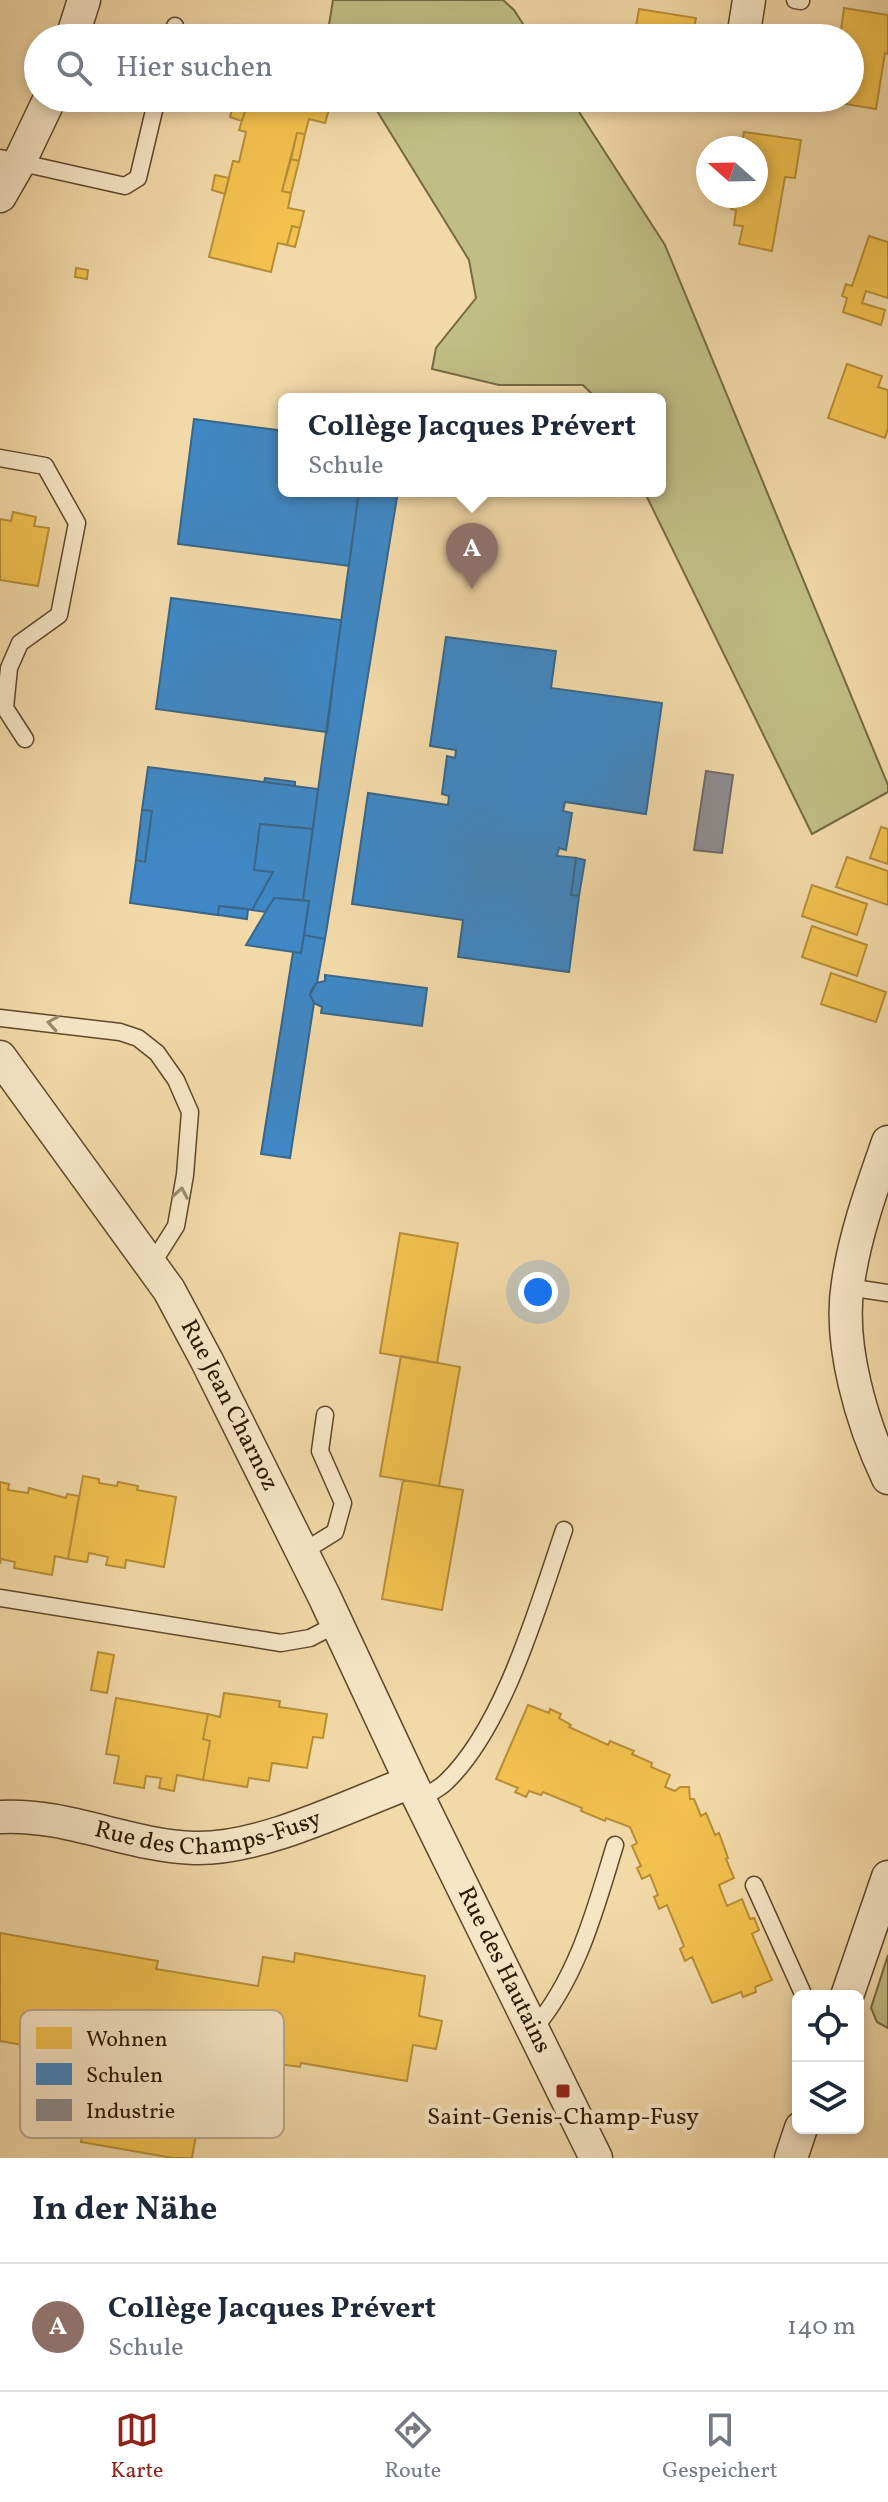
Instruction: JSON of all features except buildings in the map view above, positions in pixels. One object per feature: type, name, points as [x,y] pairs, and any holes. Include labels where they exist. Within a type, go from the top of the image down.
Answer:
[{"type":"street","points":[[76,24],[84,0]]},
{"type":"street","points":[[745,24],[749,0]]},
{"type":"street","points":[[0,196],[10,160],[41,112]]},
{"type":"street","name":"Rue Jean Charnoz","points":[[0,1057],[152,1264],[207,1361],[415,1790]]},
{"type":"street","points":[[888,1142],[856,1240],[847,1287],[853,1376],[867,1432],[888,1478]]},
{"type":"street","name":"Rue des Champs-Fusy","points":[[0,1817],[54,1822],[145,1842],[193,1848],[223,1847],[415,1790]]},
{"type":"street","name":"Rue des Hautains","points":[[415,1790],[596,2158]]},
{"type":"street","points":[[849,1990],[888,1877]]},
{"type":"street","points":[[791,2158],[799,2134]]},
{"type":"lane","points":[[10,160],[125,186],[138,178],[154,112]]},
{"type":"lane","points":[[0,458],[45,466],[77,523],[59,615],[20,643],[9,668],[5,708],[25,739]]},
{"type":"lane","points":[[0,1018],[120,1032],[138,1038],[157,1053],[176,1080],[190,1112],[185,1175],[176,1226],[152,1264]]},
{"type":"lane","points":[[847,1287],[888,1293]]},
{"type":"lane","points":[[301,1553],[335,1532],[343,1503],[320,1451],[325,1415]]},
{"type":"lane","points":[[415,1790],[444,1784],[463,1763],[486,1727],[521,1654],[564,1530]]},
{"type":"lane","points":[[0,1598],[281,1643],[310,1638],[337,1624]]},
{"type":"lane","points":[[533,2030],[554,2005],[584,1943],[615,1845]]},
{"type":"lane","points":[[754,1885],[801,1990]]},
{"type":"shaded area","points":[[333,0],[503,0],[523,24],[329,24]]},
{"type":"shaded area","points":[[378,112],[579,112],[665,245],[888,785],[888,792],[812,834],[647,497],[666,497],[666,393],[591,393],[583,385],[499,385],[432,369],[436,348],[476,298],[469,260]]},
{"type":"shaded area","points":[[888,1955],[888,2028],[877,2022],[871,2008]]},
{"type":"place","name":"Collège Jacques Prévert","points":[[472,589]]},
{"type":"place","name":"Saint-Genis-Champ-Fusy","points":[[563,2091]]}]
